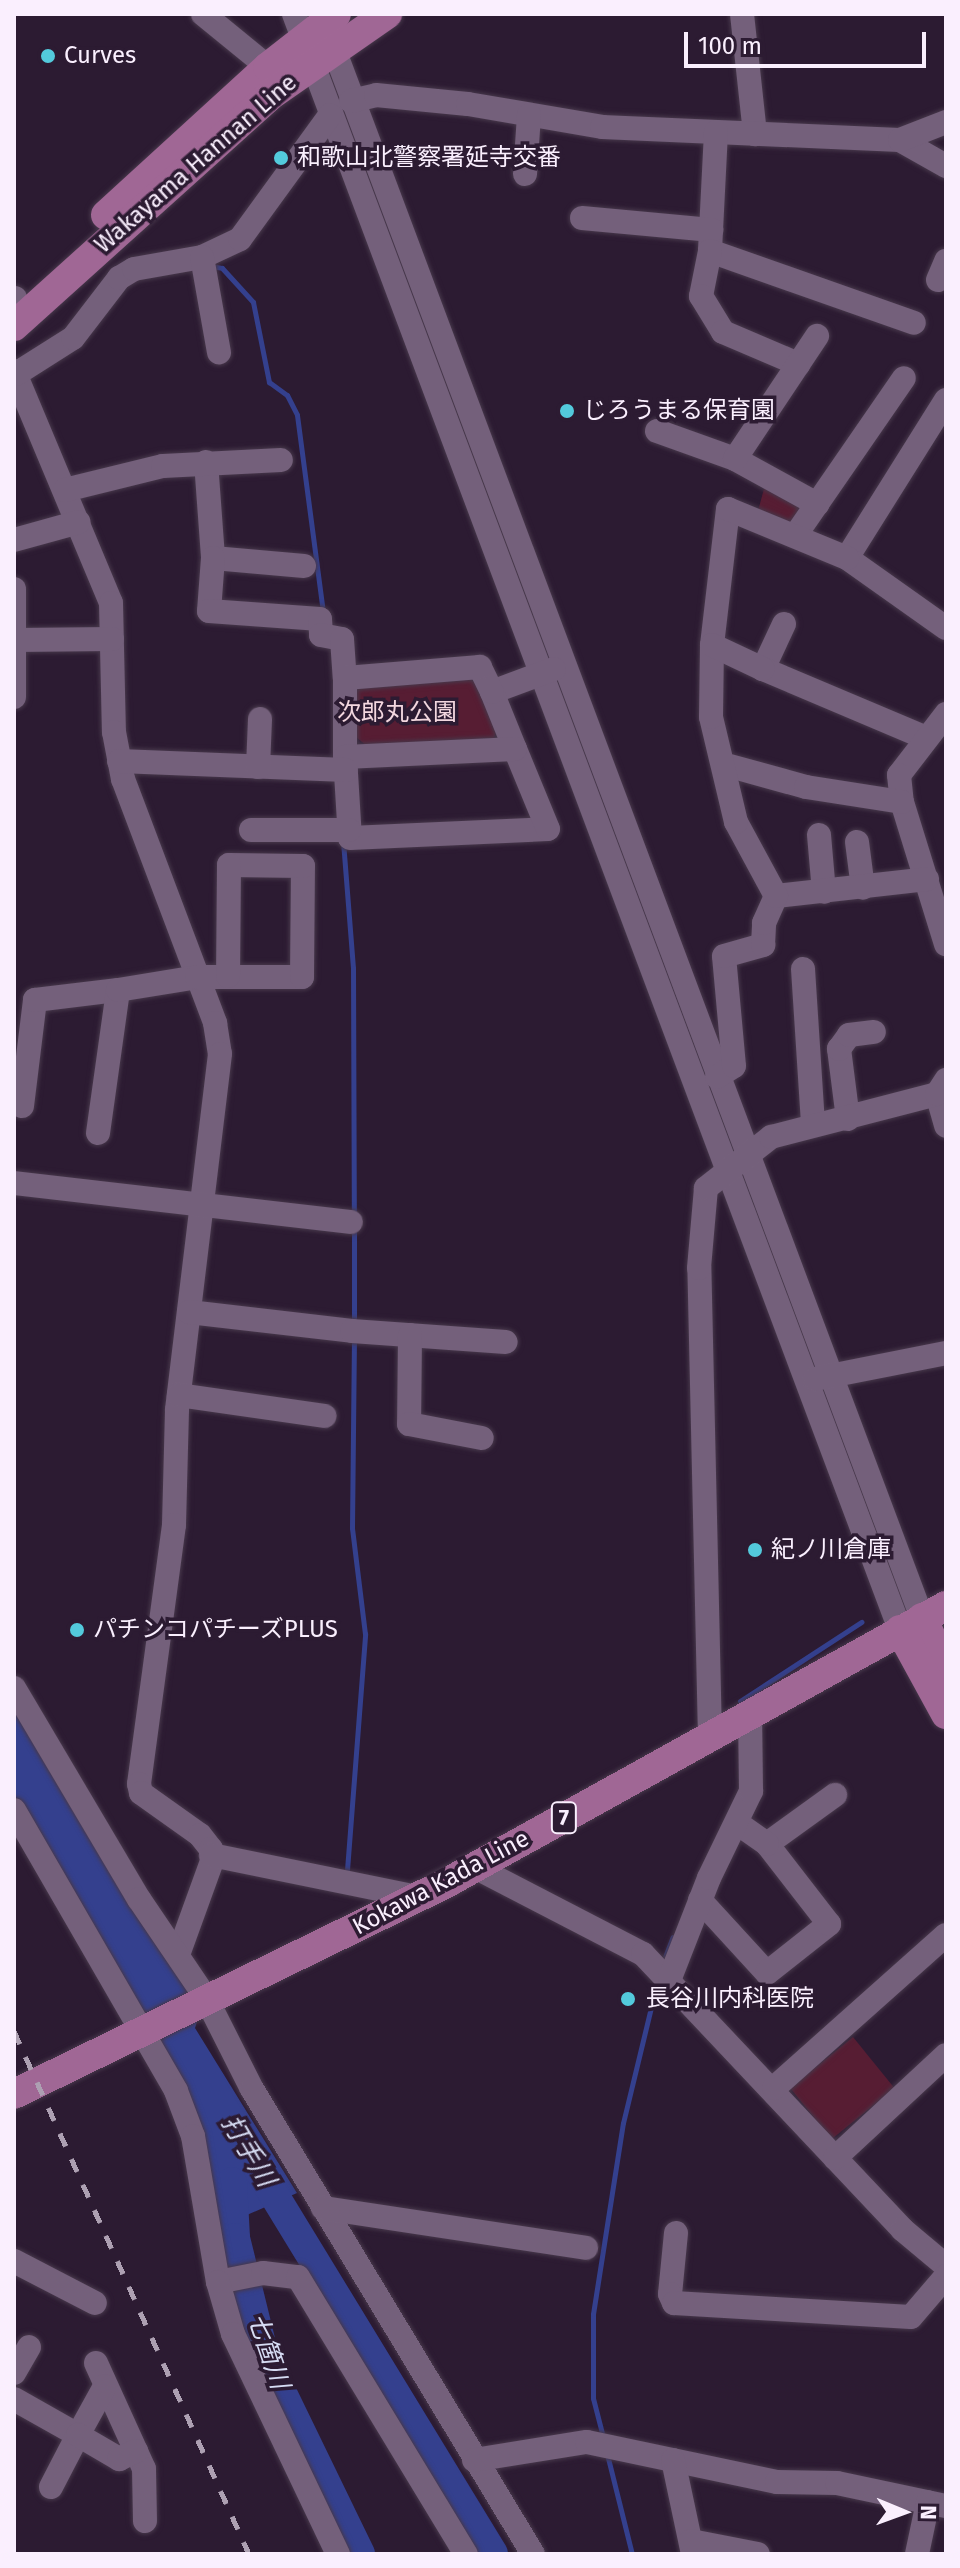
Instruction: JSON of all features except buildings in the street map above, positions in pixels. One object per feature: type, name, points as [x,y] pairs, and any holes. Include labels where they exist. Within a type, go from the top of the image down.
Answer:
[{"type":"main road","name":"Wakayama Hannan Line","points":[[14,298],[268,67],[318,31],[387,14]]},
{"type":"main road","name":"Wakayama Hannan Line","points":[[14,326],[269,96],[318,31]]},
{"type":"main road","name":"Kokawa Kada Line","points":[[14,2094],[418,1897],[923,1618]]},
{"type":"main road","points":[[923,1618],[946,1669]]},
{"type":"main road","points":[[923,1618],[946,1714]]},
{"type":"street","points":[[203,14],[268,67]]},
{"type":"street","points":[[742,14],[755,134]]},
{"type":"street","points":[[318,31],[351,101],[552,670],[667,977],[727,1173],[923,1618]]},
{"type":"street","points":[[318,31],[330,115],[552,670]]},
{"type":"street","points":[[351,101],[376,95],[602,127],[900,140],[946,122]]},
{"type":"street","points":[[178,1955],[211,1855],[200,1835],[141,1793],[139,1784],[174,1525],[179,1395],[220,1054],[215,1023],[119,761],[111,603],[18,377],[73,338],[119,278],[134,269],[203,263],[240,239],[330,115]]},
{"type":"street","points":[[525,174],[529,115]]},
{"type":"street","points":[[716,132],[710,240],[701,296],[723,332],[798,364]]},
{"type":"street","points":[[900,140],[946,166]]},
{"type":"street","points":[[582,218],[710,240],[914,323]]},
{"type":"street","points":[[203,263],[219,352]]},
{"type":"street","points":[[735,459],[817,336]]},
{"type":"street","points":[[797,533],[904,378]]},
{"type":"street","points":[[847,558],[946,400]]},
{"type":"street","points":[[657,431],[735,459],[817,504]]},
{"type":"street","points":[[65,490],[163,466],[281,460]]},
{"type":"street","points":[[206,462],[213,558],[209,611],[320,619],[321,635],[342,639],[345,678],[342,767],[344,830],[350,838],[548,829],[480,667],[345,678]]},
{"type":"street","points":[[776,896],[736,822],[711,717],[712,645],[728,509],[797,533],[847,558],[914,600],[946,628]]},
{"type":"street","points":[[14,540],[79,522]]},
{"type":"street","points":[[213,558],[304,566]]},
{"type":"street","points":[[14,589],[14,697]]},
{"type":"street","points":[[763,669],[784,624]]},
{"type":"street","points":[[15,640],[112,639]]},
{"type":"street","points":[[712,645],[924,737]]},
{"type":"street","points":[[492,692],[552,670]]},
{"type":"street","points":[[946,714],[924,737],[899,775],[902,802],[935,887],[946,944]]},
{"type":"street","points":[[258,767],[260,719]]},
{"type":"street","points":[[119,761],[342,767],[515,749]]},
{"type":"street","points":[[730,766],[806,787],[902,802]]},
{"type":"street","points":[[251,830],[344,830]]},
{"type":"street","points":[[819,835],[824,892]]},
{"type":"street","points":[[857,842],[863,888]]},
{"type":"street","points":[[22,1106],[24,999],[118,990],[197,977],[302,977],[303,866],[229,865],[228,976]]},
{"type":"street","points":[[776,896],[863,888],[935,887]]},
{"type":"street","points":[[717,1077],[734,1066],[724,956],[763,945],[764,923],[776,896]]},
{"type":"street","points":[[803,969],[813,1124]]},
{"type":"street","points":[[667,977],[717,1077],[746,1153],[818,1379]]},
{"type":"street","points":[[98,1133],[118,990]]},
{"type":"street","points":[[848,1119],[839,1049],[849,1035],[874,1032]]},
{"type":"street","points":[[710,1737],[699,1268],[706,1188],[727,1173],[746,1153],[771,1137],[813,1124],[848,1119],[941,1087],[946,1126]]},
{"type":"street","points":[[14,1183],[351,1222]]},
{"type":"street","points":[[189,1312],[506,1342]]},
{"type":"street","points":[[410,1335],[409,1424],[482,1438]]},
{"type":"street","points":[[818,1379],[946,1353]]},
{"type":"street","points":[[179,1395],[324,1416]]},
{"type":"street","points":[[14,1688],[178,1955],[252,2089],[533,2554]]},
{"type":"street","points":[[665,1973],[738,1824],[754,1778],[750,1714]]},
{"type":"street","points":[[767,1844],[835,1795]]},
{"type":"street","points":[[14,1810],[146,2028],[176,2091],[193,2136],[233,2334],[338,2554]]},
{"type":"street","points":[[700,1900],[767,1973],[829,1924],[767,1844],[738,1824]]},
{"type":"street","points":[[211,1855],[418,1897]]},
{"type":"street","points":[[475,1867],[629,1944],[665,1973],[774,2088],[835,2158],[929,2256],[946,2266]]},
{"type":"street","points":[[774,2088],[946,1935]]},
{"type":"street","points":[[835,2158],[946,2055]]},
{"type":"street","points":[[323,2208],[586,2248]]},
{"type":"street","points":[[676,2233],[670,2294],[674,2303],[911,2317],[946,2276]]},
{"type":"street","points":[[14,2261],[95,2303]]},
{"type":"street","points":[[224,2280],[263,2273],[298,2277],[466,2554]]},
{"type":"street","points":[[14,2373],[29,2347]]},
{"type":"street","points":[[51,2487],[78,2435],[100,2375],[144,2469],[145,2521]]},
{"type":"street","points":[[14,2399],[119,2459],[136,2451]]},
{"type":"street","points":[[474,2460],[587,2442],[777,2482],[837,2483],[937,2504],[917,2554]]},
{"type":"street","points":[[673,2460],[692,2548],[758,2554]]},
{"type":"green space","points":[[765,485],[801,504],[792,523],[758,511]]},
{"type":"green space","name":"次郎丸公園","points":[[472,676],[498,727],[494,738],[368,747],[356,737],[356,691],[363,682]]},
{"type":"green space","points":[[853,2037],[895,2088],[832,2139],[790,2088]]},
{"type":"water","points":[[14,1704],[200,2012],[195,2028],[297,2193],[215,2229],[123,1980],[14,1794]]},
{"type":"waterway","points":[[210,266],[222,268],[253,302],[269,382],[287,395],[297,415],[323,613]]},
{"type":"waterway","points":[[343,841],[353,968],[354,1215]]},
{"type":"waterway","points":[[354,1229],[354,1323]]},
{"type":"waterway","points":[[347,1870],[365,1634],[352,1528],[354,1337]]},
{"type":"waterway","points":[[740,1701],[861,1622]]},
{"type":"waterway","points":[[662,1965],[673,1937]]},
{"type":"waterway","points":[[603,2437],[593,2398],[593,2314],[623,2123],[658,1978]]},
{"type":"waterway","name":"打手川","points":[[257,2167],[493,2554]]},
{"type":"waterway","name":"七箇川","points":[[232,2182],[235,2238],[264,2356],[360,2554]]},
{"type":"waterway","points":[[607,2454],[632,2554]]},
{"type":"railway","points":[[14,2031],[249,2554]]},
{"type":"place","name":"Curves","points":[[48,56]]},
{"type":"place","name":"和歌山北警察署延寺交番","points":[[281,158]]},
{"type":"place","name":"じろうまる保育園","points":[[567,411]]},
{"type":"place","name":"紀ノ川倉庫","points":[[755,1550]]},
{"type":"place","name":"パチンコパチーズPLUS","points":[[77,1630]]},
{"type":"place","name":"長谷川内科医院","points":[[628,1999]]}]
